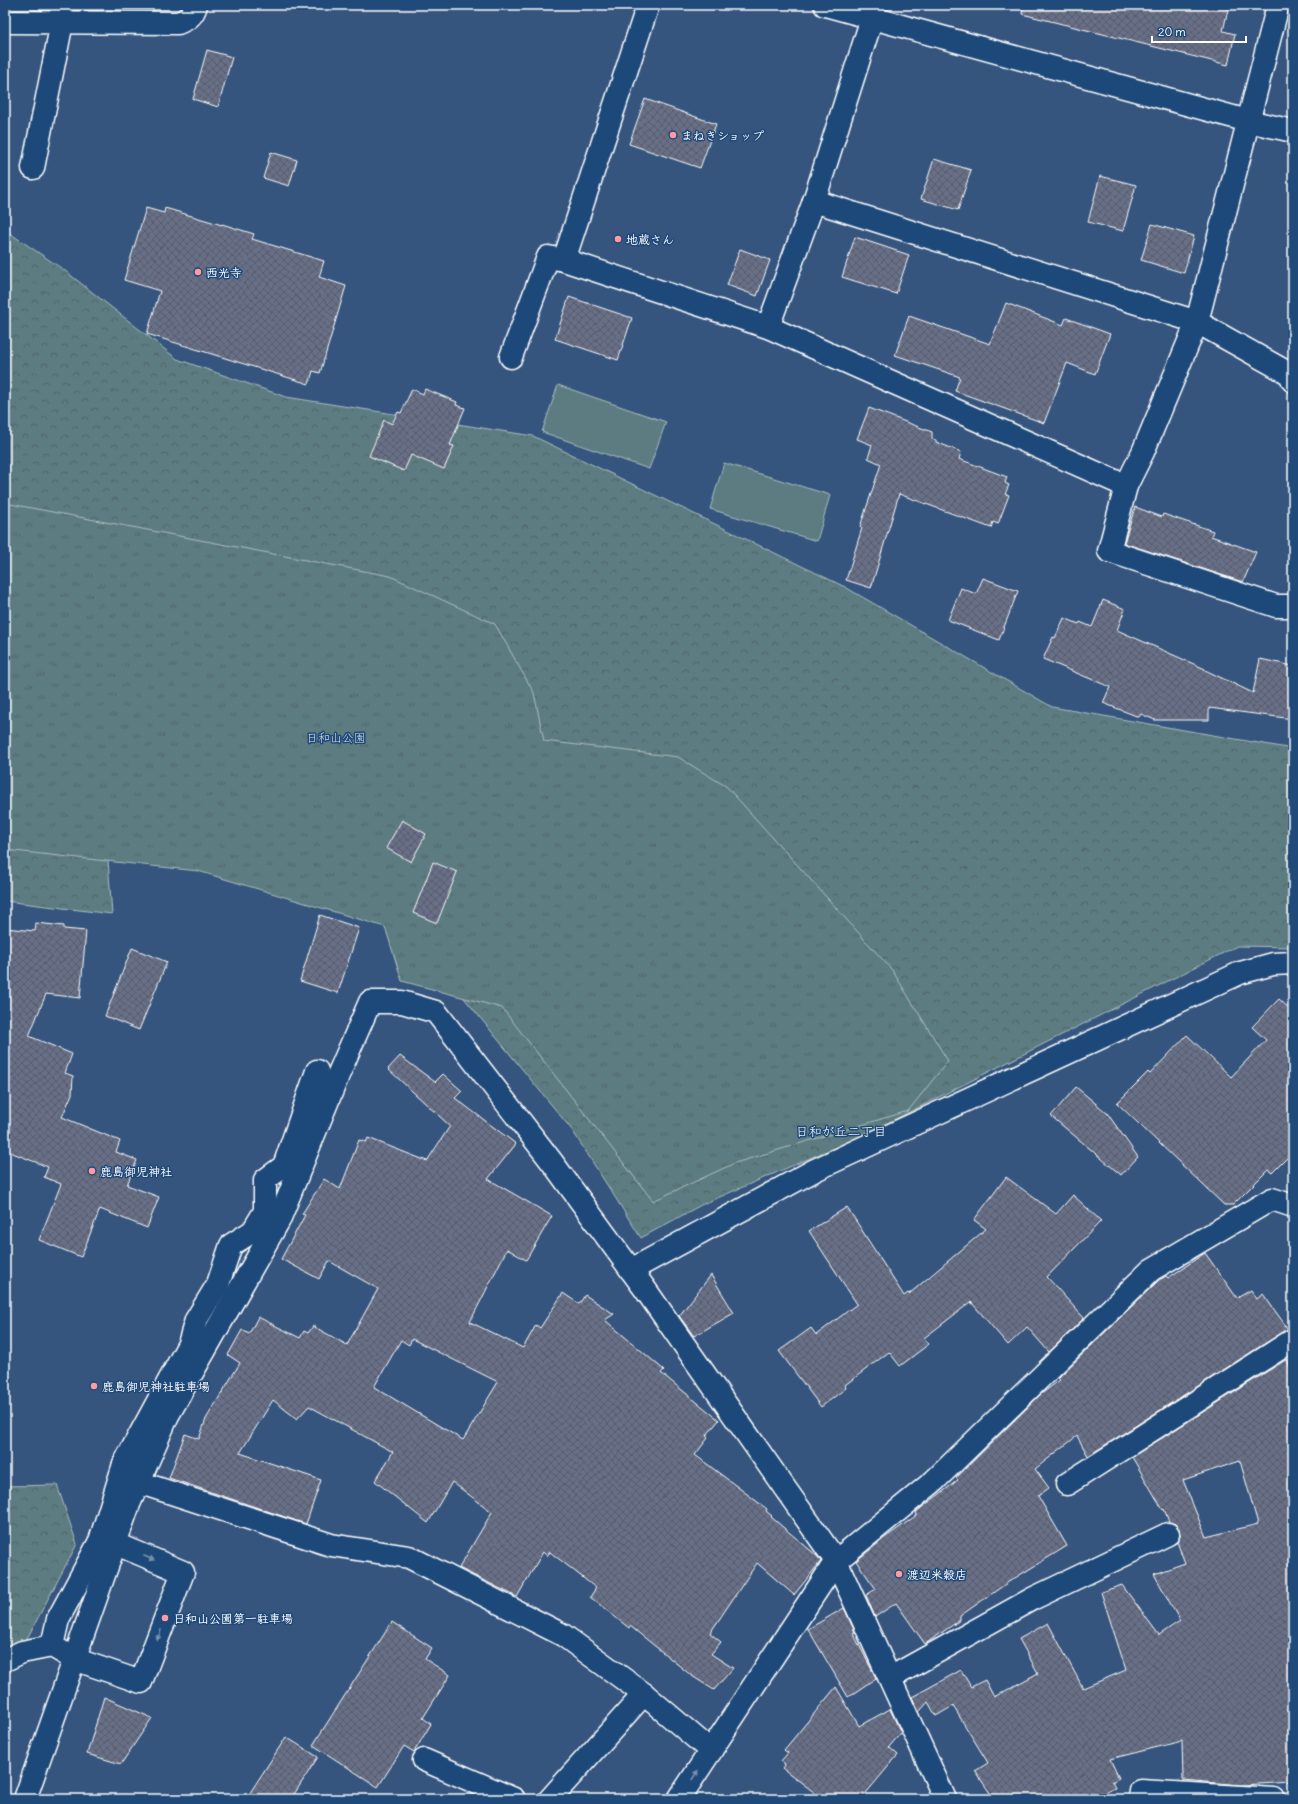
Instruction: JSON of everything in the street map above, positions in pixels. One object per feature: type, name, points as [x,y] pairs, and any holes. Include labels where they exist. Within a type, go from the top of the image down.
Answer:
[{"type":"street","points":[[5,22],[62,13],[178,23],[188,19],[194,12],[196,5]]},
{"type":"street","points":[[564,260],[648,5]]},
{"type":"street","points":[[825,5],[1248,121],[1293,131]]},
{"type":"street","points":[[1278,5],[1197,322],[1143,452],[1126,486],[1109,551],[1276,606],[1293,606]]},
{"type":"street","points":[[33,168],[62,13]]},
{"type":"street","points":[[768,327],[814,201],[872,18]]},
{"type":"street","points":[[814,201],[1197,322],[1290,374],[1293,380]]},
{"type":"street","points":[[511,357],[548,257],[564,260],[768,327],[1126,486]]},
{"type":"street","points":[[631,1270],[815,1170],[1240,974],[1273,964],[1293,963]]},
{"type":"street","points":[[25,1799],[114,1543],[138,1482],[168,1414],[279,1220],[339,1073],[370,1002],[402,1002],[436,1012],[552,1162],[631,1270],[836,1561],[945,1799]]},
{"type":"street","points":[[52,1646],[58,1618],[100,1541],[124,1464],[189,1344],[196,1320],[218,1284],[231,1245],[253,1231],[265,1211],[265,1180],[284,1166],[317,1071]]},
{"type":"street","points":[[679,1799],[836,1561],[934,1481],[1152,1270],[1272,1200],[1293,1206]]},
{"type":"street","points":[[1067,1484],[1293,1340]]},
{"type":"street","points":[[124,1464],[138,1482],[331,1545],[409,1557],[563,1635],[644,1694],[710,1751]]},
{"type":"street","points":[[890,1678],[1032,1599],[1168,1534]]},
{"type":"street","points":[[5,1660],[22,1652],[52,1646],[74,1658],[141,1682],[183,1572],[114,1543]]},
{"type":"street","points":[[550,1799],[644,1694]]},
{"type":"street","points":[[424,1760],[514,1799]]},
{"type":"street","points":[[1140,1799],[1141,1791],[1273,1799]]},
{"type":"green space","points":[[5,230],[64,270],[177,359],[286,397],[533,436],[845,587],[1052,707],[1293,749],[1293,947],[1237,946],[866,1134],[701,1205],[641,1238],[572,1130],[455,987],[304,827],[108,860],[112,914],[5,901]]},
{"type":"green space","points":[[558,385],[666,422],[649,469],[542,432]]},
{"type":"green space","points":[[724,463],[830,495],[817,541],[710,509]]},
{"type":"green space","name":"日和山公園","points":[[5,503],[390,576],[495,624],[534,693],[544,741],[678,757],[727,787],[892,970],[948,1061],[908,1111],[735,1163],[653,1201],[502,1008],[402,981],[385,927],[198,871],[5,850]]},
{"type":"green space","points":[[57,1485],[77,1544],[5,1683],[5,1486]]},
{"type":"building","points":[[1023,5],[1229,5],[1223,31],[1235,34],[1228,65],[1022,14]]},
{"type":"building","points":[[207,50],[232,57],[218,107],[193,99]]},
{"type":"building","points":[[645,99],[716,124],[700,168],[629,144]]},
{"type":"building","points":[[271,152],[297,160],[289,186],[263,178]]},
{"type":"building","points":[[934,159],[971,170],[958,210],[921,199]]},
{"type":"building","points":[[1100,176],[1136,185],[1123,231],[1088,222]]},
{"type":"building","points":[[146,208],[164,213],[165,208],[222,224],[254,234],[252,239],[324,261],[319,277],[346,286],[320,373],[313,371],[309,384],[147,334],[160,291],[124,280]]},
{"type":"building","points":[[1152,224],[1194,236],[1184,273],[1141,260]]},
{"type":"building","points":[[855,237],[909,255],[896,294],[842,277]]},
{"type":"building","points":[[740,249],[770,260],[757,296],[727,285]]},
{"type":"building","points":[[569,297],[632,318],[618,360],[555,339]]},
{"type":"building","points":[[1006,303],[1063,325],[1066,318],[1110,334],[1095,374],[1067,363],[1044,423],[955,391],[960,377],[895,355],[909,316],[990,344]]},
{"type":"building","points":[[412,389],[423,394],[425,389],[457,402],[456,405],[465,408],[450,445],[454,446],[444,469],[411,455],[404,471],[369,456],[384,420],[392,424],[398,412],[401,413]]},
{"type":"building","points":[[869,408],[932,432],[932,439],[936,440],[936,442],[961,452],[959,459],[1007,477],[1005,483],[1009,485],[1005,494],[1009,495],[998,524],[993,522],[991,528],[899,494],[871,588],[846,580],[862,528],[860,527],[881,464],[868,458],[872,445],[857,439]]},
{"type":"building","points":[[1135,507],[1162,517],[1163,514],[1213,531],[1211,536],[1256,552],[1243,582],[1124,543]]},
{"type":"building","points":[[983,578],[1018,591],[999,640],[948,620],[961,588],[976,594]]},
{"type":"building","points":[[1103,600],[1125,609],[1117,630],[1205,669],[1253,693],[1260,659],[1293,666],[1293,719],[1209,708],[1209,720],[1155,720],[1141,714],[1139,717],[1103,703],[1110,687],[1043,659],[1064,618],[1092,627]]},
{"type":"building","points":[[402,820],[426,834],[411,862],[386,848]]},
{"type":"building","points":[[433,862],[457,872],[437,923],[413,913]]},
{"type":"building","points":[[320,915],[359,928],[338,993],[300,981]]},
{"type":"building","points":[[36,923],[64,926],[64,929],[86,931],[80,998],[46,994],[29,1036],[72,1054],[65,1073],[73,1076],[72,1094],[62,1117],[120,1141],[116,1152],[137,1160],[127,1185],[159,1197],[147,1228],[100,1209],[81,1257],[39,1240],[61,1184],[44,1177],[48,1167],[5,1150],[5,928],[35,931]]},
{"type":"building","points":[[132,948],[167,962],[139,1030],[105,1016]]},
{"type":"building","points":[[1279,999],[1293,1012],[1293,1152],[1272,1173],[1268,1170],[1233,1205],[1224,1205],[1117,1103],[1148,1072],[1150,1074],[1187,1035],[1231,1077],[1266,1040],[1252,1027]]},
{"type":"building","points":[[400,1056],[435,1082],[443,1074],[462,1091],[455,1098],[516,1144],[488,1179],[552,1216],[526,1260],[507,1249],[470,1322],[523,1348],[536,1325],[540,1328],[563,1293],[579,1304],[585,1295],[614,1314],[605,1320],[664,1370],[661,1373],[719,1420],[706,1436],[708,1438],[695,1455],[767,1509],[766,1511],[772,1516],[771,1517],[816,1555],[821,1561],[794,1595],[757,1563],[710,1633],[721,1642],[711,1654],[733,1668],[714,1690],[692,1676],[630,1626],[629,1628],[590,1597],[596,1588],[550,1552],[547,1556],[543,1552],[517,1597],[459,1568],[492,1512],[452,1482],[428,1523],[375,1481],[393,1452],[309,1406],[297,1419],[273,1400],[240,1453],[321,1480],[306,1524],[169,1478],[185,1434],[199,1439],[206,1419],[240,1363],[228,1355],[242,1330],[249,1334],[258,1317],[300,1338],[304,1331],[308,1333],[313,1326],[347,1345],[378,1289],[329,1261],[319,1279],[281,1259],[305,1215],[302,1214],[324,1179],[340,1189],[359,1140],[366,1142],[368,1138],[427,1161],[450,1126],[388,1069]],"holes":[[[412,1339],[498,1382],[463,1440],[374,1387],[401,1340],[409,1345]]]},
{"type":"building","points":[[1076,1087],[1107,1113],[1138,1157],[1121,1175],[1051,1116]]},
{"type":"building","points":[[1006,1177],[1056,1214],[1073,1195],[1101,1221],[1047,1277],[1084,1318],[1049,1352],[1027,1327],[1008,1345],[971,1302],[924,1338],[929,1344],[900,1366],[889,1352],[845,1385],[846,1388],[821,1407],[779,1351],[811,1328],[816,1335],[857,1304],[809,1231],[847,1207],[904,1296],[908,1293],[909,1294],[986,1229],[974,1220]]},
{"type":"building","points":[[1205,1253],[1237,1298],[1251,1290],[1257,1299],[1263,1294],[1288,1329],[1088,1456],[1077,1436],[1035,1469],[1049,1488],[1038,1496],[1067,1546],[1010,1581],[960,1616],[960,1620],[925,1644],[896,1603],[875,1617],[866,1595],[876,1589],[856,1561],[917,1515],[916,1512],[958,1480],[956,1478],[1041,1394],[1060,1380],[1058,1378],[1159,1280],[1166,1276],[1168,1278]]},
{"type":"building","points":[[711,1275],[734,1313],[694,1336],[679,1316]]},
{"type":"building","points":[[1287,1359],[1293,1376],[1293,1782],[1241,1785],[1183,1780],[1182,1741],[1110,1759],[1119,1778],[1112,1782],[1115,1788],[1090,1799],[994,1799],[975,1771],[988,1763],[953,1706],[936,1716],[928,1702],[919,1712],[912,1697],[961,1670],[971,1687],[985,1680],[994,1697],[1038,1673],[1019,1639],[1048,1623],[1083,1688],[1126,1670],[1101,1592],[1122,1585],[1159,1635],[1180,1621],[1154,1574],[1185,1563],[1177,1542],[1180,1535],[1179,1529],[1175,1524],[1169,1522],[1164,1509],[1163,1510],[1132,1457]],"holes":[[[1240,1461],[1258,1524],[1206,1537],[1183,1480]]]},
{"type":"building","points":[[844,1608],[855,1632],[853,1633],[876,1678],[848,1697],[808,1629]]},
{"type":"building","points":[[392,1622],[432,1648],[425,1659],[450,1675],[423,1718],[431,1724],[414,1752],[404,1746],[378,1787],[313,1745]]},
{"type":"building","points":[[836,1687],[859,1726],[890,1709],[901,1733],[889,1747],[898,1755],[861,1799],[823,1799],[782,1768],[785,1764],[781,1761],[788,1753],[784,1750]]},
{"type":"building","points":[[104,1697],[152,1718],[121,1764],[87,1754]]},
{"type":"building","points":[[286,1737],[318,1757],[291,1799],[246,1799]]},
{"type":"place","name":"まねきショップ","points":[[673,135]]},
{"type":"place","name":"地蔵さん","points":[[618,239]]},
{"type":"place","name":"西光寺","points":[[198,272]]},
{"type":"place","name":"鹿島御児神社","points":[[92,1171]]},
{"type":"place","name":"鹿島御児神社駐車場","points":[[94,1386]]},
{"type":"place","name":"渡辺米穀店","points":[[899,1574]]},
{"type":"place","name":"日和山公園第一駐車場","points":[[165,1618]]},
{"type":"district","name":"日和が丘二丁目","points":[[841,1131]]}]
